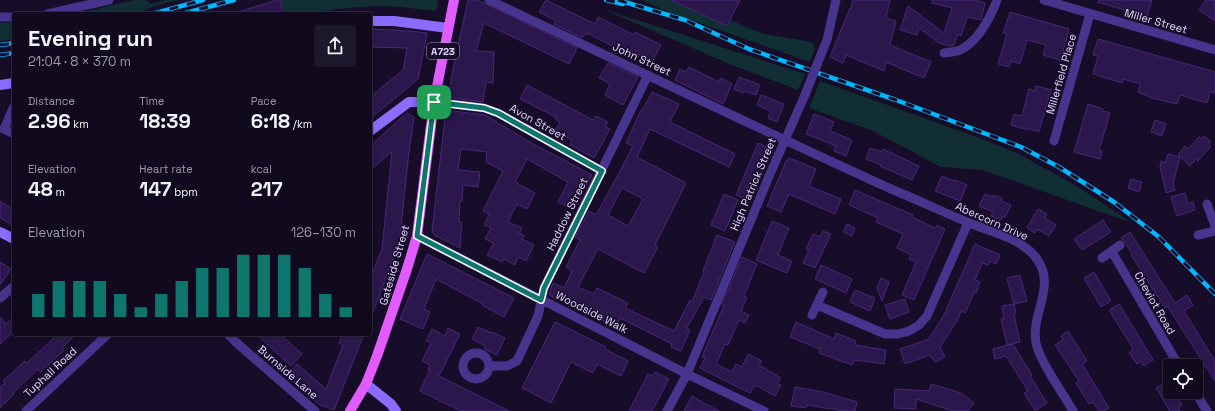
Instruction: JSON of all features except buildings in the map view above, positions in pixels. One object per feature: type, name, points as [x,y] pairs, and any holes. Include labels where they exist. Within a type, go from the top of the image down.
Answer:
[{"type":"main road","name":"A723","points":[[434,102],[454,0]]},
{"type":"main road","name":"Gateside Street","points":[[366,384],[395,306],[417,236],[434,102]]},
{"type":"main road","name":"A723","points":[[350,411],[366,384]]},
{"type":"street","points":[[56,12],[109,0]]},
{"type":"street","name":"John Street","points":[[489,0],[784,141]]},
{"type":"street","name":"High Patrick Street","points":[[667,411],[688,374],[784,141],[805,95],[826,40],[835,0]]},
{"type":"street","points":[[944,52],[959,50],[970,43],[984,28],[997,0]]},
{"type":"street","name":"Miller Street","points":[[1044,0],[1215,50]]},
{"type":"street","name":"Millerfield Place","points":[[1054,141],[1090,14]]},
{"type":"street","points":[[0,17],[12,17]]},
{"type":"street","points":[[372,21],[394,21],[448,28]]},
{"type":"street","name":"Haddow Street","points":[[489,366],[506,366],[517,361],[538,316],[544,288],[648,75]]},
{"type":"street","points":[[0,85],[12,83]]},
{"type":"street","points":[[372,130],[409,102],[434,102]]},
{"type":"street","name":"Avon Street","points":[[434,102],[484,108],[498,113],[602,171]]},
{"type":"street","points":[[12,111],[4,129],[12,133]]},
{"type":"street","name":"Abercorn Drive","points":[[784,141],[968,223],[1015,242],[1032,254],[1039,262],[1043,272],[1044,295],[1036,322],[1036,341],[1042,359],[1073,411]]},
{"type":"street","points":[[1207,204],[1215,226]]},
{"type":"street","points":[[817,305],[885,334],[898,334],[909,331],[919,325],[927,316],[968,223]]},
{"type":"street","points":[[1198,235],[1215,231]]},
{"type":"street","points":[[0,232],[12,238]]},
{"type":"street","name":"Woodside Walk","points":[[417,236],[760,410]]},
{"type":"street","points":[[1102,258],[1120,245]]},
{"type":"street","name":"Cheviot Road","points":[[1112,252],[1175,359]]},
{"type":"street","points":[[0,298],[12,288]]},
{"type":"street","points":[[812,315],[822,292]]},
{"type":"street","name":"Tuphall Road","points":[[26,411],[106,336]]},
{"type":"street","name":"Burnside Lane","points":[[230,336],[239,346],[315,411]]},
{"type":"street","points":[[366,384],[391,404],[396,411]]},
{"type":"street","points":[[1199,399],[1206,411]]},
{"type":"green space","points":[[134,0],[146,0],[151,4],[165,0],[178,0],[152,7],[142,12],[83,12]]},
{"type":"green space","points":[[280,0],[438,0],[437,9],[434,11],[376,6],[319,12],[283,12]]},
{"type":"green space","points":[[642,0],[671,0],[727,26],[730,20],[763,34],[812,42],[815,48],[810,62],[663,10]]},
{"type":"green space","points":[[603,9],[805,74],[798,90],[727,63]]},
{"type":"green space","points":[[12,22],[12,39],[0,41],[0,23]]},
{"type":"green space","points":[[820,81],[974,136],[1017,153],[1080,188],[1132,223],[983,170],[941,167],[873,131],[809,108]]},
{"type":"railway","points":[[159,12],[203,0]]},
{"type":"railway","points":[[189,12],[234,0]]},
{"type":"railway","points":[[606,0],[623,4]]},
{"type":"railway","points":[[618,0],[685,20],[749,49],[896,100],[1021,147],[1059,167],[1114,202],[1159,237],[1215,294]]},
{"type":"railway","points":[[0,45],[12,43]]},
{"type":"railway","points":[[0,55],[12,53]]},
{"type":"route","points":[[434,102],[484,108],[498,113],[602,171],[544,288],[541,300],[417,236],[434,102]]}]
